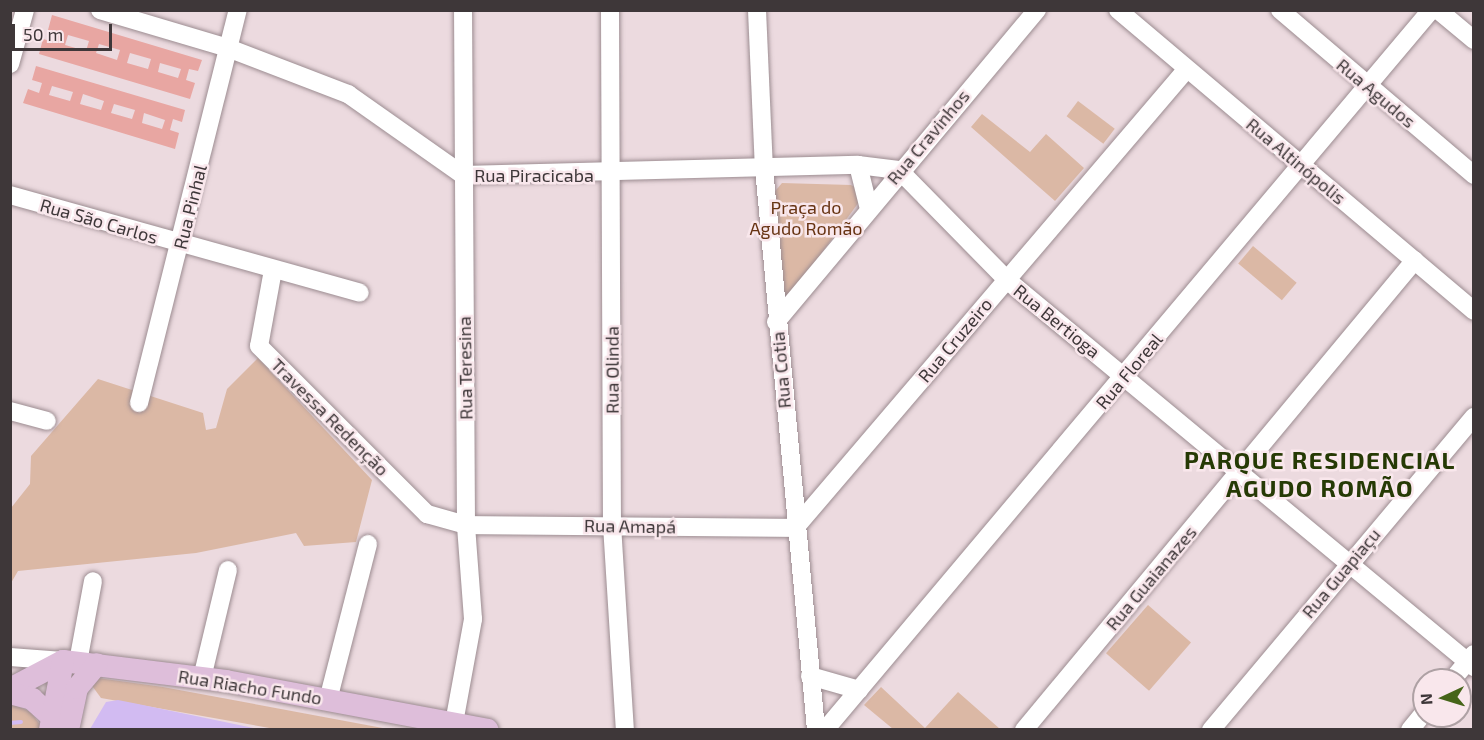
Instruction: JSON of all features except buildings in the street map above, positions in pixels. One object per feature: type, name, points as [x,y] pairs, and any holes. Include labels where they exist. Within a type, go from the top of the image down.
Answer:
[{"type":"main road","name":"Rua Riacho Fundo","points":[[79,662],[202,678],[487,729]]},
{"type":"main road","points":[[10,691],[79,662]]},
{"type":"main road","points":[[57,725],[77,688],[79,662]]},
{"type":"main road","points":[[57,725],[79,662]]},
{"type":"main road","points":[[10,691],[32,699],[57,725]]},
{"type":"street","points":[[10,64],[25,10]]},
{"type":"street","name":"Rua Piracicaba","points":[[100,10],[228,48],[348,94],[463,175],[612,175],[858,165],[899,170]]},
{"type":"street","name":"Rua Pinhal","points":[[139,403],[181,244],[238,10]]},
{"type":"street","name":"Rua Teresina","points":[[454,723],[473,619],[466,525],[463,10]]},
{"type":"street","name":"Rua Olinda","points":[[610,10],[612,525],[625,729]]},
{"type":"street","name":"Rua Cotia","points":[[757,10],[764,168],[776,322],[816,729]]},
{"type":"street","name":"Rua Cravinhos","points":[[776,322],[899,170],[1037,10]]},
{"type":"street","name":"Rua Altinópolis","points":[[1118,10],[1473,311]]},
{"type":"street","name":"Rua Agudos","points":[[1280,10],[1473,175]]},
{"type":"street","name":"Rua Floreal","points":[[825,729],[1302,166],[1431,10]]},
{"type":"street","points":[[1438,10],[1473,40]]},
{"type":"street","name":"Rua Cruzeiro","points":[[795,528],[1186,70]]},
{"type":"street","points":[[858,165],[869,209]]},
{"type":"street","name":"Rua Bertioga","points":[[899,170],[1007,280],[1471,661]]},
{"type":"street","name":"Rua São Carlos","points":[[10,195],[360,293]]},
{"type":"street","name":"Rua Guaianazes","points":[[1024,729],[1240,473],[1415,260]]},
{"type":"street","name":"Travessa Redenção","points":[[273,270],[259,346],[428,514],[466,525]]},
{"type":"street","points":[[10,411],[47,421]]},
{"type":"street","name":"Rua Guapiaçu","points":[[1211,729],[1473,417]]},
{"type":"street","name":"Rua Amapá","points":[[466,525],[795,528]]},
{"type":"street","points":[[328,700],[368,544]]},
{"type":"street","points":[[202,678],[228,570]]},
{"type":"street","points":[[79,662],[93,581]]},
{"type":"street","name":"Rua Riacho Fundo","points":[[10,657],[79,662]]},
{"type":"street","points":[[810,676],[859,690]]},
{"type":"green space","points":[[1078,101],[1115,129],[1103,144],[1067,116]]},
{"type":"green space","points":[[982,114],[1030,152],[1046,134],[1084,168],[1055,201],[971,127]]},
{"type":"green space","name":"Praça do Agudo Romão","points":[[782,183],[851,185],[858,189],[859,202],[791,295],[784,298],[771,196]]},
{"type":"green space","points":[[1253,246],[1297,283],[1282,300],[1238,264]]},
{"type":"green space","points":[[258,358],[372,480],[356,542],[304,546],[296,533],[196,553],[18,571],[11,583],[11,508],[30,484],[31,456],[98,379],[203,413],[206,430],[216,428],[227,389]]},
{"type":"green space","points":[[1148,605],[1191,642],[1149,691],[1106,653]]},
{"type":"green space","points":[[98,678],[163,687],[388,729],[275,729],[101,698],[90,683]]},
{"type":"green space","points":[[881,687],[925,728],[958,692],[1000,729],[893,729],[864,705]]},
{"type":"green space","points":[[10,703],[31,712],[43,729],[11,729]]},
{"type":"shaded area","points":[[118,700],[258,729],[90,729],[106,702]]},
{"type":"waterway","points":[[10,723],[21,722]]},
{"type":"district","name":"PARQUE RESIDENCIAL AGUDO ROMÃO","points":[[1320,474]]}]
